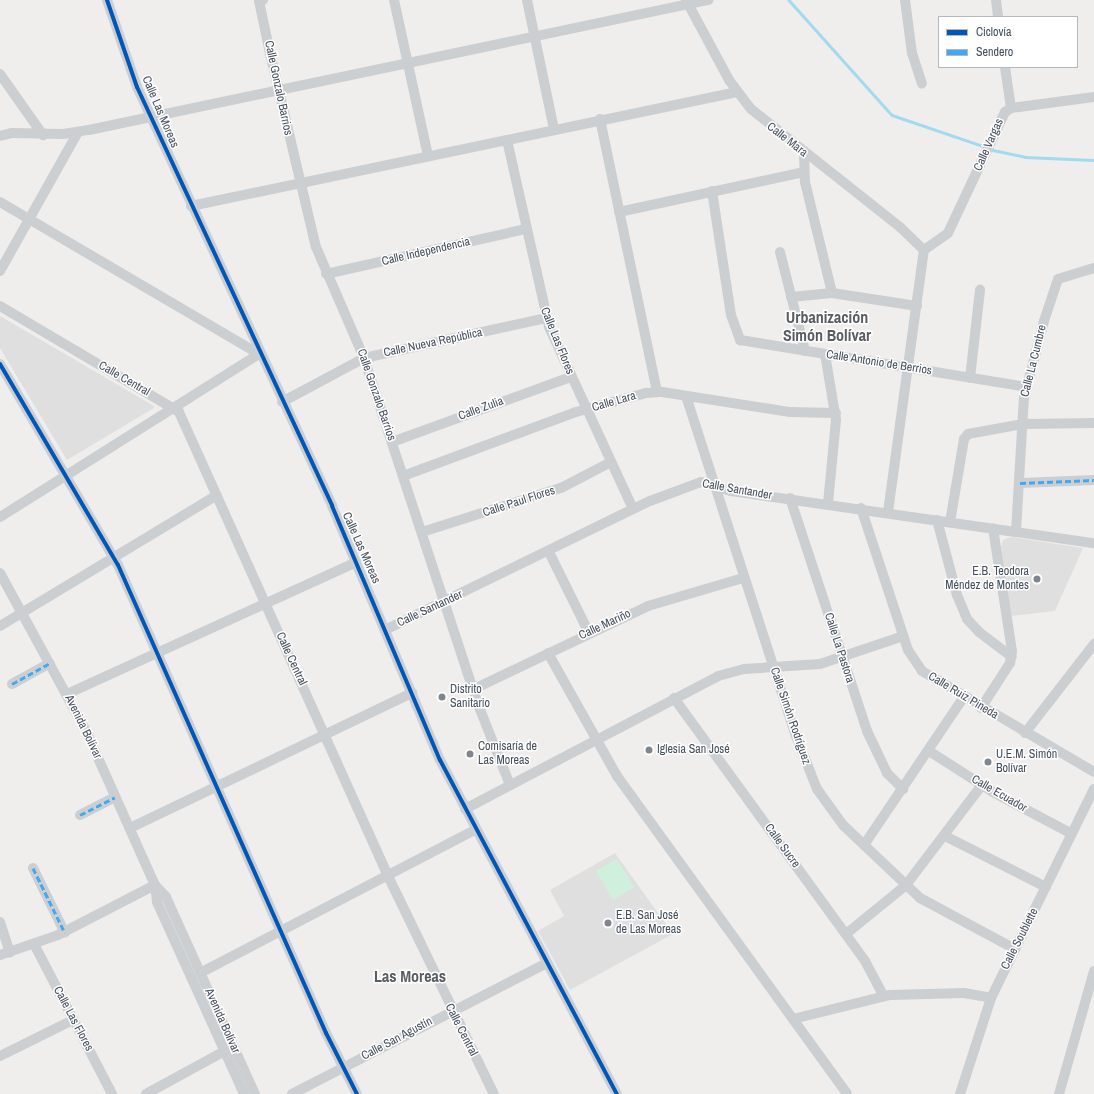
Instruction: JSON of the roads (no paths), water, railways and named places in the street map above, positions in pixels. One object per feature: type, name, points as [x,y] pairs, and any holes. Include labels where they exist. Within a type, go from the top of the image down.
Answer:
[{"type":"street","name":"Calle Las Moreas","points":[[107,0],[150,117],[356,562],[412,693],[465,809],[546,964],[617,1094]]},
{"type":"street","name":"Calle Gonzalo Barrios","points":[[261,0],[278,91],[299,182],[326,274],[364,358],[474,689],[510,785]]},
{"type":"street","points":[[394,0],[428,156]]},
{"type":"street","points":[[527,0],[554,129]]},
{"type":"street","points":[[0,136],[23,132],[43,135],[78,132],[535,38],[688,2],[708,0]]},
{"type":"street","points":[[905,0],[912,53],[922,83]]},
{"type":"street","points":[[996,0],[998,16]]},
{"type":"street","name":"Calle Mara","points":[[688,2],[737,92],[766,124],[901,228],[924,250]]},
{"type":"street","points":[[1005,68],[1011,108]]},
{"type":"street","points":[[0,74],[43,135]]},
{"type":"street","points":[[190,206],[299,182],[507,140],[600,119],[737,92]]},
{"type":"street","name":"Calle Vargas","points":[[924,250],[948,233],[1003,114],[1011,108],[1094,97]]},
{"type":"street","points":[[600,119],[657,392]]},
{"type":"street","points":[[0,271],[78,132]]},
{"type":"street","name":"Calle Las Flores","points":[[507,140],[546,318],[586,410],[633,509]]},
{"type":"street","points":[[804,154],[804,172],[832,293]]},
{"type":"street","points":[[619,212],[804,172]]},
{"type":"street","name":"Calle Antonio de Berrios","points":[[712,191],[736,334],[748,343],[1026,387]]},
{"type":"street","points":[[0,202],[259,354],[172,406],[0,517]]},
{"type":"street","name":"Calle Independencia","points":[[326,274],[526,229]]},
{"type":"street","points":[[888,512],[909,368],[924,250]]},
{"type":"street","points":[[780,252],[805,351]]},
{"type":"street","name":"Calle La Cumbre","points":[[1016,531],[1020,483],[1022,424],[1026,387],[1057,282],[1063,276],[1094,268]]},
{"type":"street","points":[[970,378],[980,290]]},
{"type":"street","points":[[791,297],[832,293],[917,306]]},
{"type":"street","name":"Calle Central","points":[[0,306],[172,406],[180,414],[388,876],[452,1011],[494,1094]]},
{"type":"street","name":"Calle Nueva República","points":[[282,402],[364,358],[546,318]]},
{"type":"street","points":[[825,354],[836,413],[828,503]]},
{"type":"street","points":[[0,364],[114,556],[280,932],[343,1068],[357,1094]]},
{"type":"street","name":"Calle Zulia","points":[[392,442],[571,377]]},
{"type":"street","name":"Calle Lara","points":[[403,476],[586,410],[657,392],[790,412],[836,413]]},
{"type":"street","name":"Calle Simón Rodríguez","points":[[686,396],[743,578],[817,789],[834,813],[864,845],[906,885],[934,907],[1016,950]]},
{"type":"street","points":[[950,522],[965,437],[976,431],[1022,424],[1094,423]]},
{"type":"street","name":"Calle Paul Flores","points":[[422,532],[561,488],[611,462]]},
{"type":"street","points":[[1020,483],[1094,480]]},
{"type":"street","name":"Calle Santander","points":[[386,630],[549,552],[633,509],[701,482],[714,486],[790,498],[1094,542]]},
{"type":"street","points":[[0,626],[23,614],[114,556],[217,495]]},
{"type":"street","name":"Calle La Pastora","points":[[790,498],[842,658],[874,747],[891,779],[903,789]]},
{"type":"street","name":"Calle Ruiz Pineda","points":[[861,508],[903,636],[922,671],[963,698],[1094,772]]},
{"type":"street","points":[[937,520],[957,595],[967,618],[979,632],[1012,657]]},
{"type":"street","points":[[981,708],[1012,657],[992,528]]},
{"type":"street","points":[[549,552],[589,633]]},
{"type":"street","points":[[67,694],[157,651],[356,562]]},
{"type":"street","name":"Avenida Bolívar","points":[[0,573],[67,694],[130,828],[155,885],[157,902],[244,1094]]},
{"type":"street","name":"Calle Mariño","points":[[474,689],[589,633],[660,601],[743,578]]},
{"type":"street","points":[[465,809],[674,698],[731,672],[773,667],[798,667],[842,658],[903,636]]},
{"type":"street","points":[[1025,734],[1094,644]]},
{"type":"street","points":[[548,653],[595,740],[640,810],[847,1094]]},
{"type":"street","points":[[12,684],[50,662]]},
{"type":"street","points":[[130,828],[326,736],[412,693]]},
{"type":"street","name":"Calle Sucre","points":[[674,698],[874,973],[884,996]]},
{"type":"street","points":[[864,845],[963,698]]},
{"type":"street","name":"Calle Ecuador","points":[[928,751],[982,785],[1072,834]]},
{"type":"street","points":[[846,934],[906,885],[946,836],[982,785]]},
{"type":"street","name":"Calle Soublette","points":[[960,1094],[990,998],[1016,950],[1094,788]]},
{"type":"street","points":[[80,815],[115,797]]},
{"type":"street","points":[[200,973],[475,830]]},
{"type":"street","points":[[946,836],[1046,887]]},
{"type":"street","points":[[33,868],[65,932]]},
{"type":"street","points":[[0,955],[65,932],[155,885]]},
{"type":"street","name":"Avenida Bolívar","points":[[155,885],[166,897],[255,1094]]},
{"type":"street","points":[[0,922],[10,952]]},
{"type":"street","name":"Calle Las Flores","points":[[34,944],[112,1094]]},
{"type":"street","name":"Calle San Agustín","points":[[292,1094],[546,964]]},
{"type":"street","points":[[1059,1094],[1094,970]]},
{"type":"street","points":[[793,1019],[884,996],[964,993],[990,998]]},
{"type":"street","points":[[0,1056],[73,1020]]},
{"type":"street","points":[[146,1094],[225,1051]]},
{"type":"waterway","points":[[789,0],[892,115],[983,146]]},
{"type":"waterway","points":[[993,150],[1025,157],[1094,160]]},
{"type":"place","name":"E.B. Teodora Méndez de Montes","points":[[1037,579]]},
{"type":"place","name":"Distrito Sanitario","points":[[442,697]]},
{"type":"place","name":"Iglesia San José","points":[[649,750]]},
{"type":"place","name":"Comisaría de Las Moreas","points":[[470,754]]},
{"type":"place","name":"U.E.M. Simón Bolívar","points":[[988,762]]},
{"type":"place","name":"E.B. San José de Las Moreas","points":[[608,923]]},
{"type":"district","name":"Urbanización Simón Bolívar","points":[[827,326]]},
{"type":"district","name":"Las Moreas","points":[[410,976]]}]
